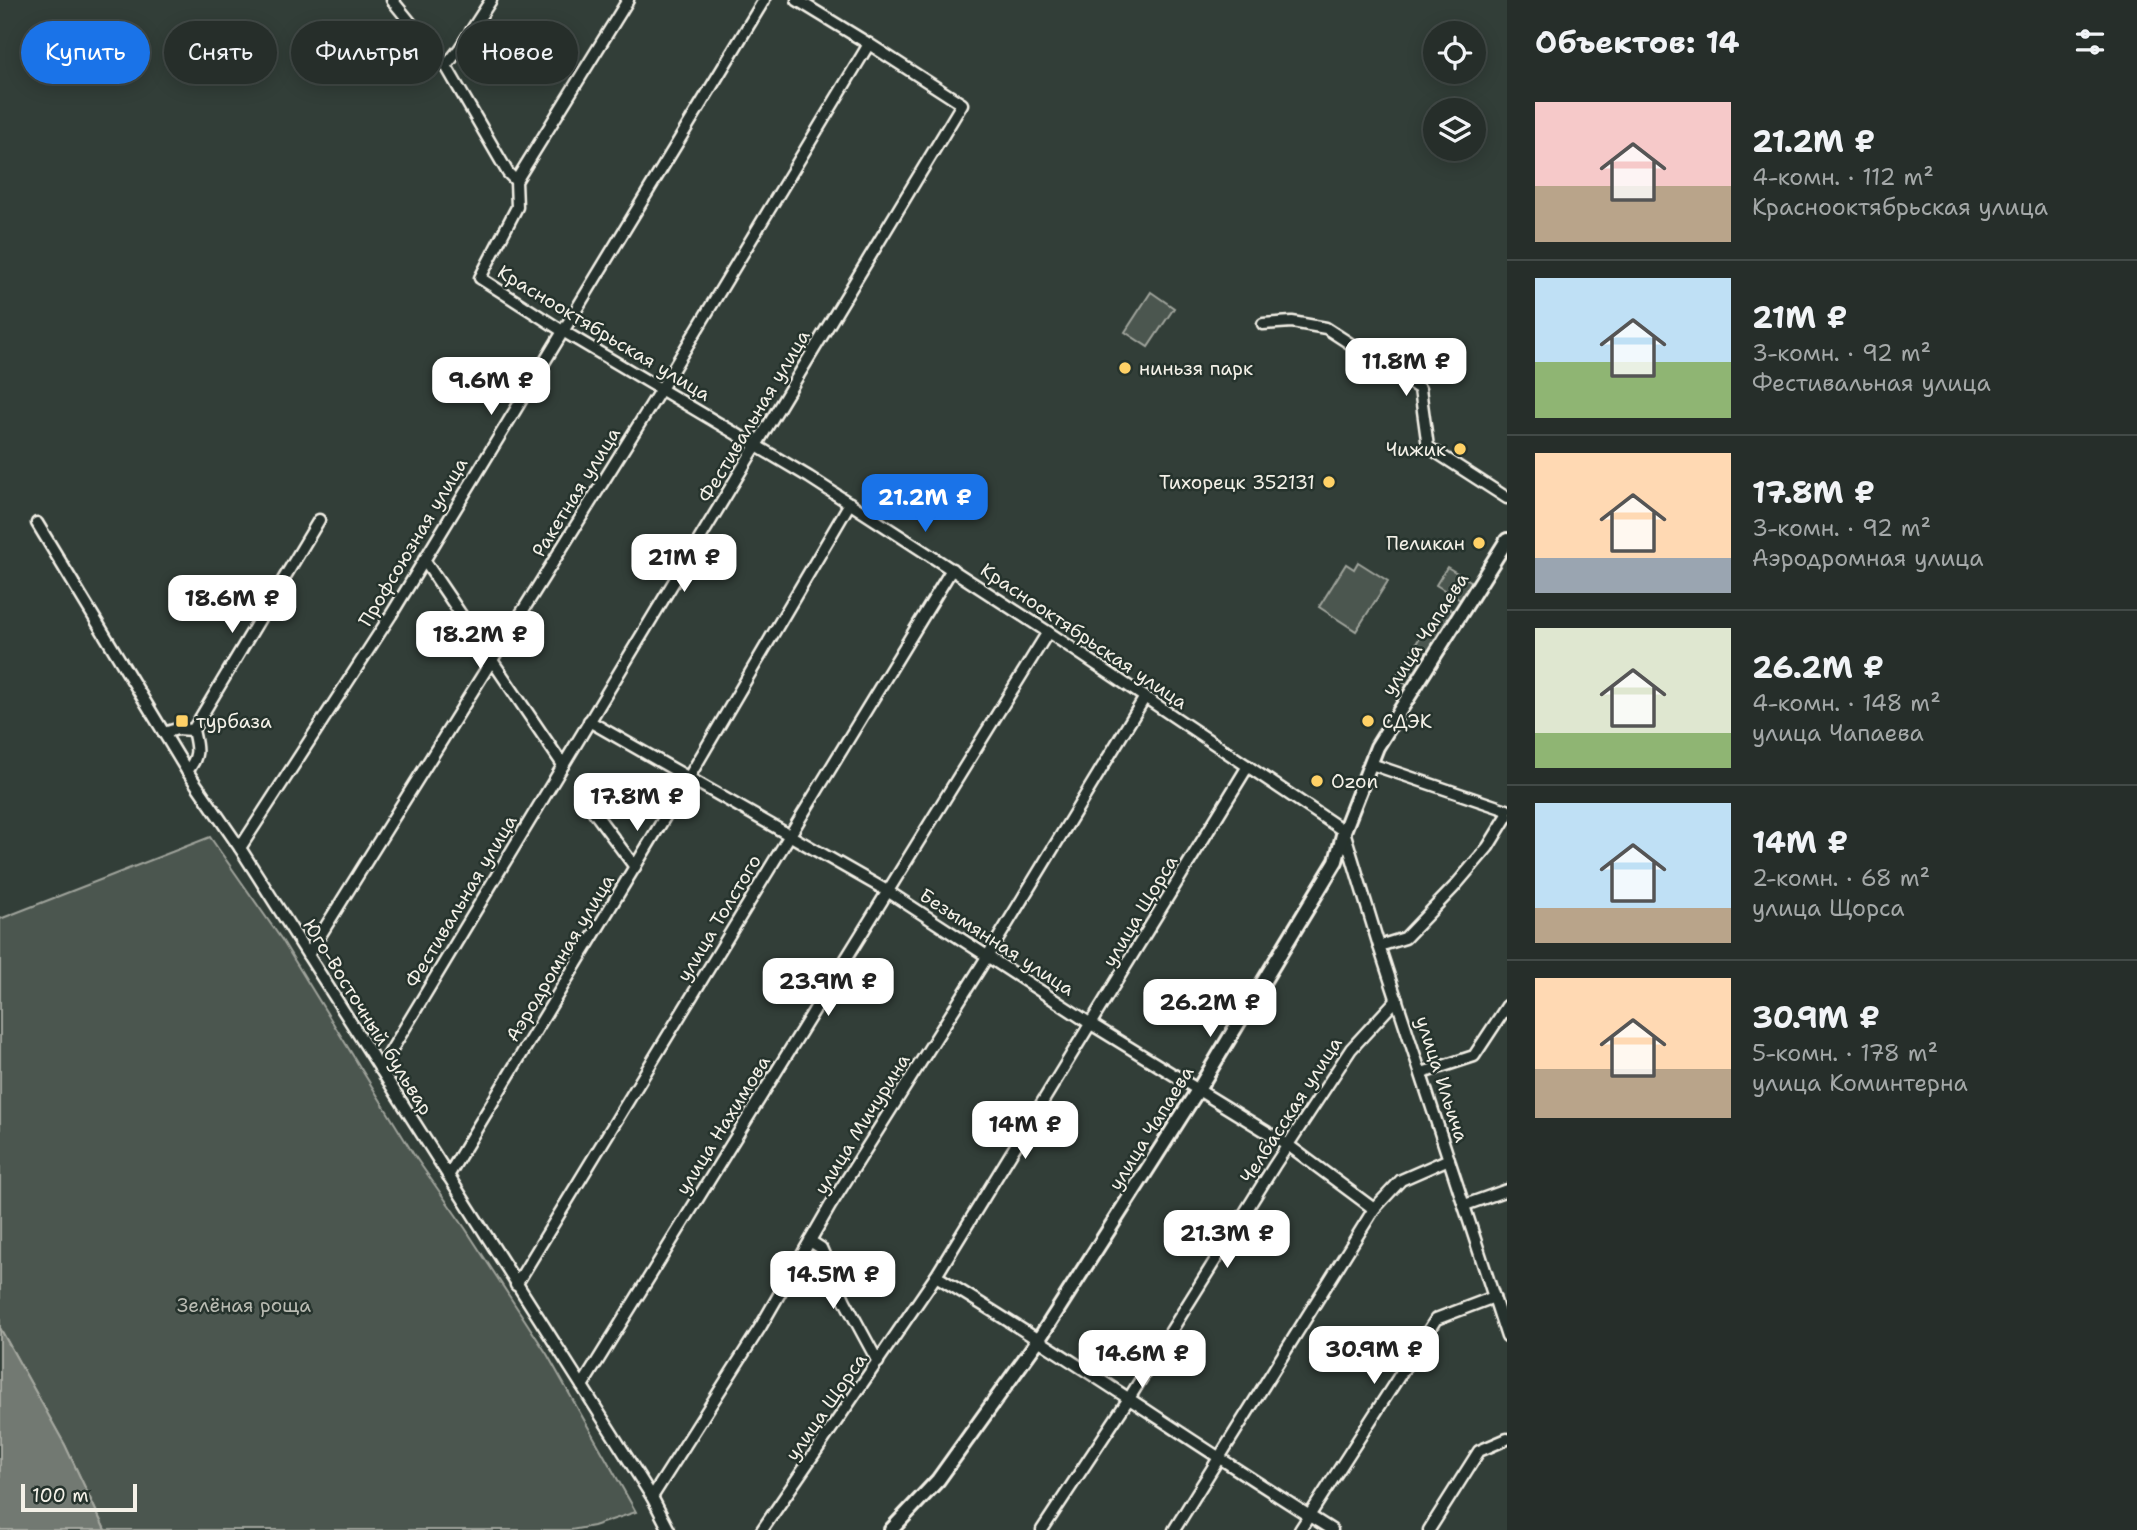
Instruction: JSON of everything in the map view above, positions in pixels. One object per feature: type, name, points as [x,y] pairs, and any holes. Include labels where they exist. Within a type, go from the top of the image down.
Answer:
[{"type":"main road","name":"улица Чапаева","points":[[891,1530],[938,1480],[1040,1339],[1198,1090],[1336,861],[1344,831],[1377,747],[1507,540]]},
{"type":"street","points":[[392,0],[446,66],[508,173],[516,181],[628,0]]},
{"type":"street","points":[[446,66],[491,0]]},
{"type":"street","name":"Профсоюзная улица","points":[[240,848],[424,560],[764,0]]},
{"type":"street","points":[[797,0],[869,44]]},
{"type":"street","name":"Фестивальная улица","points":[[380,1069],[962,104],[869,44]]},
{"type":"street","name":"Ракетная улица","points":[[307,955],[661,389],[869,44]]},
{"type":"street","name":"Краснооктябрьская улица","points":[[516,181],[517,207],[480,278],[850,503],[1344,831]]},
{"type":"street","points":[[1263,324],[1292,322],[1326,328],[1420,389],[1428,447],[1507,498]]},
{"type":"street","name":"Аэродромная улица","points":[[449,1176],[850,503]]},
{"type":"street","points":[[187,771],[195,761],[197,749],[193,730],[319,520]]},
{"type":"street","name":"Юго-Восточный бульвар","points":[[37,523],[187,771],[240,848],[449,1176],[652,1497],[668,1530]]},
{"type":"street","points":[[424,560],[563,765]]},
{"type":"street","name":"улица Толстого","points":[[516,1285],[952,569]]},
{"type":"street","name":"улица Нахимова","points":[[582,1386],[890,892],[1048,632]]},
{"type":"street","name":"улица Мичурина","points":[[652,1497],[761,1326],[810,1241],[1145,697]]},
{"type":"street","name":"Безымянная улица","points":[[589,721],[890,892],[1091,1024],[1288,1145],[1374,1209]]},
{"type":"street","points":[[164,733],[177,729],[193,730]]},
{"type":"street","points":[[1371,764],[1507,810]]},
{"type":"street","name":"улица Щорса","points":[[762,1530],[936,1276],[1248,766]]},
{"type":"street","points":[[591,808],[635,867]]},
{"type":"street","points":[[1379,946],[1405,938],[1488,847],[1507,816]]},
{"type":"street","name":"улица Ильича","points":[[1344,831],[1507,1337]]},
{"type":"street","name":"Челбасская улица","points":[[1042,1530],[1351,1049],[1397,999]]},
{"type":"street","points":[[1422,1073],[1474,1056],[1507,1006]]},
{"type":"street","points":[[1174,1530],[1374,1209],[1401,1180],[1449,1159]]},
{"type":"street","points":[[1465,1205],[1507,1190]]},
{"type":"street","points":[[810,1241],[821,1248],[845,1301],[878,1362]]},
{"type":"street","points":[[936,1276],[1040,1339],[1128,1400],[1332,1530]]},
{"type":"street","points":[[1300,1530],[1436,1319],[1494,1297]]},
{"type":"street","points":[[1429,1530],[1479,1451],[1507,1439]]},
{"type":"green space","points":[[1151,292],[1174,308],[1148,347],[1125,332]]},
{"type":"green space","points":[[1358,562],[1388,581],[1356,631],[1319,607],[1346,564],[1354,569]]},
{"type":"green space","points":[[1447,567],[1474,583],[1462,601],[1436,585]]},
{"type":"green space","points":[[1441,603],[1454,612],[1409,686],[1395,678]]},
{"type":"green space","name":"Зелёная роща","points":[[210,837],[282,940],[414,1155],[547,1354],[636,1512],[571,1530],[105,1530],[65,1445],[0,1328],[0,919]]},
{"type":"shaded area","points":[[0,1328],[65,1445],[105,1530],[0,1530]]},
{"type":"place","name":"ниньзя парк","points":[[1125,368]]},
{"type":"place","name":"Чижик","points":[[1460,449]]},
{"type":"place","name":"Тихорецк 352131","points":[[1329,482]]},
{"type":"place","name":"Пеликан","points":[[1479,543]]},
{"type":"place","name":"турбаза","points":[[182,721]]},
{"type":"place","name":"СДЭК","points":[[1368,721]]},
{"type":"place","name":"Ozon","points":[[1317,781]]}]
